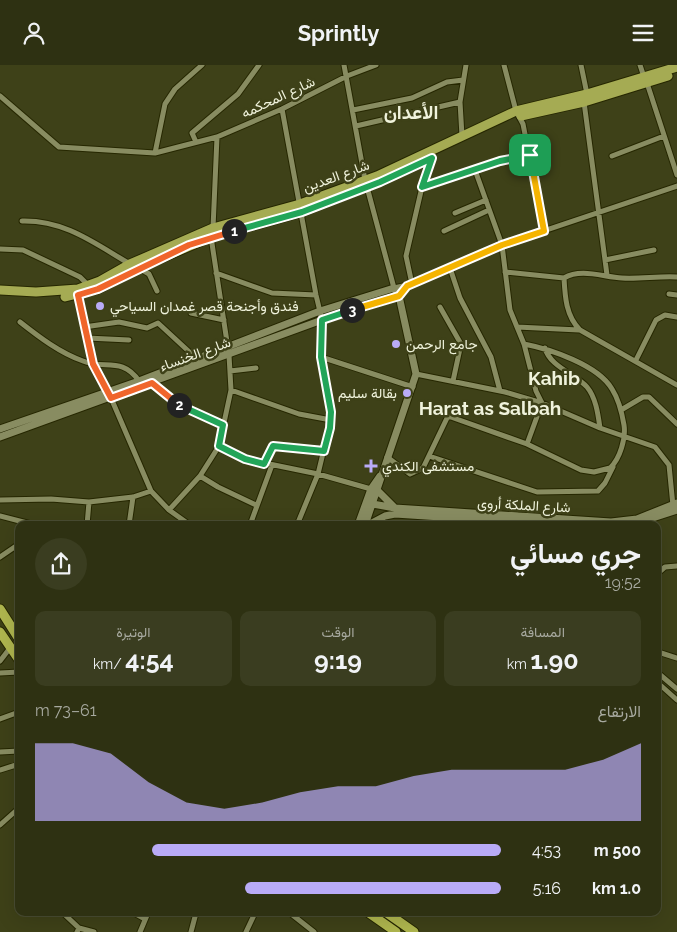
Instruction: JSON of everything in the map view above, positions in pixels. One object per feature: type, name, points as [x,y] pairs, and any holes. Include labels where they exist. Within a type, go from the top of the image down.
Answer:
[{"type":"highway","points":[[0,609],[15,633]]},
{"type":"highway","points":[[12,629],[1,634],[15,655]]},
{"type":"highway","points":[[373,916],[396,932]]},
{"type":"highway","points":[[390,916],[414,932]]},
{"type":"main road","name":"شارع العدين","points":[[646,80],[677,67]]},
{"type":"main road","name":"شارع العدين","points":[[366,184],[425,155],[518,114],[677,73]]},
{"type":"main road","name":"شارع العدين","points":[[0,290],[62,291],[88,285],[212,232],[301,208],[366,184],[432,158],[463,138]]},
{"type":"main road","name":"شارع العدين","points":[[0,297],[78,295],[98,289],[134,266]]},
{"type":"street","points":[[155,153],[165,104],[176,89],[202,65]]},
{"type":"street","points":[[196,142],[192,133],[238,94],[259,65]]},
{"type":"street","points":[[344,65],[366,184],[394,288],[399,296],[416,373],[413,387],[374,490],[368,521]]},
{"type":"street","name":"شارع المحكمه","points":[[0,96],[59,147],[155,153],[216,137],[282,109],[347,76],[375,65]]},
{"type":"street","points":[[463,138],[460,102],[466,65]]},
{"type":"street","points":[[504,65],[530,155],[544,231]]},
{"type":"street","points":[[580,65],[607,275]]},
{"type":"street","points":[[640,65],[677,175]]},
{"type":"street","points":[[353,110],[412,98],[447,82],[463,80]]},
{"type":"street","points":[[356,126],[460,102]]},
{"type":"street","points":[[282,109],[322,320],[321,357],[331,420],[318,474],[299,521]]},
{"type":"street","points":[[612,155],[664,136]]},
{"type":"street","points":[[169,510],[200,475],[219,446],[231,390],[228,351],[212,232],[216,137]]},
{"type":"street","points":[[422,187],[500,161],[530,155]]},
{"type":"street","points":[[410,285],[406,256],[422,187],[432,158]]},
{"type":"street","points":[[475,169],[502,245],[510,310],[524,344],[536,391],[542,403],[527,445]]},
{"type":"street","points":[[394,288],[410,285],[502,245],[677,186]]},
{"type":"street","points":[[455,213],[486,200]]},
{"type":"street","points":[[444,231],[489,210]]},
{"type":"street","points":[[22,221],[42,220],[76,232],[149,274],[157,291]]},
{"type":"street","points":[[0,249],[24,250],[80,277],[88,285]]},
{"type":"street","points":[[604,260],[654,250]]},
{"type":"street","points":[[450,268],[460,298],[491,357],[500,391]]},
{"type":"street","points":[[505,272],[564,278],[572,274],[607,275],[620,278],[677,277]]},
{"type":"street","points":[[216,273],[272,293],[316,295]]},
{"type":"street","points":[[564,278],[571,322],[580,330],[636,360],[677,385]]},
{"type":"street","points":[[399,296],[410,285]]},
{"type":"street","name":"شارع الخنساء","points":[[0,429],[152,383],[320,311],[394,288]]},
{"type":"street","points":[[669,294],[677,295]]},
{"type":"street","points":[[78,295],[93,364],[109,395],[151,491],[169,510],[184,521]]},
{"type":"street","name":"شارع الخنساء","points":[[0,437],[197,359],[228,351],[399,296]]},
{"type":"street","points":[[440,307],[461,344],[453,381]]},
{"type":"street","points":[[191,313],[224,320]]},
{"type":"street","points":[[636,360],[656,320],[665,315],[677,317]]},
{"type":"street","points":[[20,322],[57,348],[84,362],[112,364],[123,367],[133,373],[138,381]]},
{"type":"street","points":[[84,327],[118,322],[146,328],[158,323],[197,359]]},
{"type":"street","points":[[517,327],[580,330]]},
{"type":"street","points":[[87,338],[129,340]]},
{"type":"street","points":[[429,456],[511,484],[548,493],[598,491],[605,483],[626,436],[622,410],[612,389],[604,379],[556,352],[524,344]]},
{"type":"street","points":[[545,348],[548,357],[587,387],[595,402],[600,428]]},
{"type":"street","points":[[321,357],[413,387]]},
{"type":"street","points":[[230,371],[256,367]]},
{"type":"street","points":[[416,373],[500,391],[542,403],[600,428],[655,447],[669,465],[675,507],[641,521]]},
{"type":"street","points":[[152,383],[181,406],[223,425]]},
{"type":"street","points":[[231,390],[299,414],[331,420]]},
{"type":"street","points":[[622,410],[643,397],[650,397],[677,424]]},
{"type":"street","points":[[387,457],[403,470],[412,474],[423,469],[448,416],[527,445],[587,471],[613,466]]},
{"type":"street","points":[[219,446],[245,459],[318,474],[374,490],[395,511],[375,521]]},
{"type":"street","points":[[264,464],[272,446],[324,451]]},
{"type":"street","points":[[669,465],[677,463]]},
{"type":"street","points":[[251,521],[272,465]]},
{"type":"street","points":[[200,475],[218,487],[256,505]]},
{"type":"street","points":[[0,500],[50,499],[89,502],[133,497],[151,491]]},
{"type":"street","points":[[130,521],[133,497]]},
{"type":"street","points":[[88,521],[89,502]]},
{"type":"street","points":[[360,521],[370,503]]},
{"type":"street","name":"شارع الملكة أروى","points":[[370,503],[395,511],[464,521]]},
{"type":"street","name":"شارع الملكة أروى","points":[[620,521],[637,519],[675,507]]},
{"type":"street","name":"شارع الملكة أروى","points":[[395,511],[591,521]]},
{"type":"street","points":[[0,516],[19,521]]},
{"type":"street","points":[[0,557],[15,547]]},
{"type":"street","points":[[661,570],[665,567],[677,566]]},
{"type":"street","points":[[0,661],[10,648]]},
{"type":"street","points":[[661,653],[677,658]]},
{"type":"street","points":[[0,673],[15,672]]},
{"type":"street","points":[[661,676],[677,689]]},
{"type":"street","points":[[661,686],[677,700]]},
{"type":"street","points":[[0,719],[15,713]]},
{"type":"street","points":[[0,752],[15,751]]},
{"type":"street","points":[[0,770],[15,765]]},
{"type":"street","points":[[0,825],[15,812]]},
{"type":"street","points":[[66,916],[78,930],[94,932]]},
{"type":"street","points":[[140,916],[145,919]]},
{"type":"street","points":[[140,932],[146,916]]},
{"type":"street","points":[[191,932],[195,916]]},
{"type":"street","points":[[246,932],[254,916]]},
{"type":"street","points":[[294,916],[314,932]]},
{"type":"place","name":"فندق وأجنحة قصر غمدان السياحي","points":[[100,306]]},
{"type":"place","name":"جامع الرحمن","points":[[396,344]]},
{"type":"place","name":"بقالة سليم","points":[[407,393]]},
{"type":"place","name":"مستشفى الكندي","points":[[371,466]]},
{"type":"district","name":"الأعدان","points":[[411,112]]},
{"type":"district","name":"Kahib","points":[[554,378]]},
{"type":"district","name":"Harat as Salbah","points":[[490,408]]},
{"type":"route","points":[[530,155],[544,231],[502,245],[407,286],[399,296],[322,320],[321,357],[331,412],[330,428],[324,451],[273,446],[270,447],[264,464],[245,459],[219,446],[223,425],[181,406],[152,383],[111,398],[93,364],[78,295],[98,289],[189,245],[211,237],[302,212],[380,182],[432,158],[422,187],[500,161],[530,155]]}]
